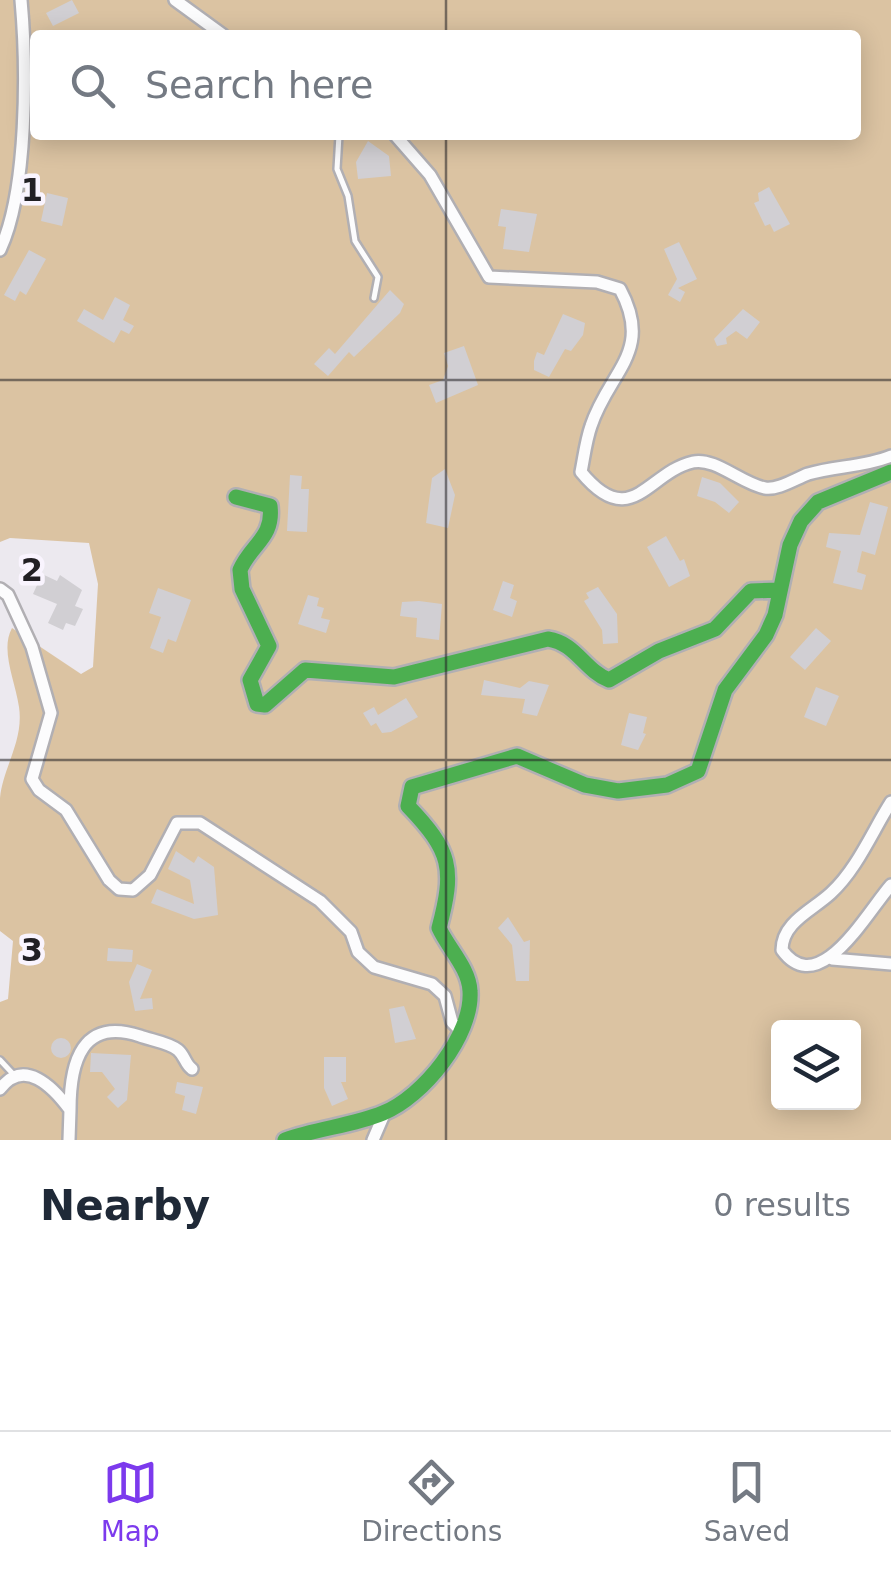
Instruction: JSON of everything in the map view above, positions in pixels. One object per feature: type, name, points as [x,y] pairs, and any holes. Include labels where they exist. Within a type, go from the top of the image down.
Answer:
[{"type":"street","points":[[0,250],[15,203],[22,130],[22,0]]},
{"type":"street","points":[[175,0],[218,30]]},
{"type":"street","points":[[398,140],[430,175],[489,277],[598,282],[620,289],[632,313],[630,355],[591,424],[581,472],[602,493],[633,497],[694,462],[706,462],[740,481],[770,489],[810,474],[891,456]]},
{"type":"street","points":[[285,1140],[385,1112],[410,1096],[446,1056],[460,1030],[471,995],[469,983],[439,928],[452,884],[451,866],[446,846],[408,806],[412,787],[517,756],[603,789],[638,792],[670,788],[698,771],[725,690],[766,635],[794,533],[809,510],[838,492],[891,472]]},
{"type":"street","points":[[236,497],[270,506],[274,523],[269,538],[242,566],[240,580],[269,646],[251,671],[248,686],[256,704],[265,705],[276,696],[283,682],[306,670],[339,669],[371,679],[548,640],[568,644],[596,674],[609,680],[658,651],[715,630],[751,591],[780,590]]},
{"type":"street","points":[[0,589],[8,594],[32,647],[51,713],[32,779],[39,790],[66,810],[109,880],[119,889],[133,890],[150,875],[176,823],[188,819],[200,823],[320,900],[351,932],[358,952],[374,966],[432,984],[444,996],[452,1022],[460,1030]]},
{"type":"street","points":[[891,802],[851,870],[832,892],[786,930],[782,950],[799,966],[809,967],[832,958],[891,885]]},
{"type":"street","points":[[832,958],[857,964],[891,964]]},
{"type":"street","points":[[69,1140],[76,1066],[84,1043],[93,1036],[124,1031],[158,1042],[179,1050],[192,1069]]},
{"type":"street","points":[[0,1089],[14,1076],[27,1074],[41,1079],[70,1110]]},
{"type":"street","points":[[373,1140],[385,1112]]},
{"type":"lane","points":[[339,140],[337,168],[348,196],[355,241],[378,277],[374,298]]},
{"type":"lane","points":[[0,1060],[14,1076]]},
{"type":"shaded area","points":[[0,0],[891,0],[891,1140],[0,1140],[0,1002],[8,999],[13,941],[0,931],[0,798],[20,719],[7,646],[12,628],[81,674],[93,667],[98,584],[89,543],[10,538],[0,542]]},
{"type":"building","points":[[72,0],[79,13],[53,26],[46,13]]},
{"type":"building","points":[[368,141],[389,156],[391,176],[358,179],[356,162]]},
{"type":"building","points":[[769,187],[790,224],[774,232],[770,224],[765,226],[754,203],[759,201],[758,193]]},
{"type":"building","points":[[47,193],[68,198],[62,226],[41,221]]},
{"type":"building","points":[[501,209],[537,214],[529,252],[503,249],[506,227],[498,226]]},
{"type":"building","points":[[679,242],[697,279],[678,288],[685,292],[680,302],[668,295],[677,279],[664,249]]},
{"type":"building","points":[[29,250],[46,259],[26,295],[20,291],[15,301],[4,295]]},
{"type":"building","points":[[390,290],[404,304],[400,313],[354,357],[349,352],[328,376],[314,364],[329,348],[335,354]]},
{"type":"building","points":[[115,297],[130,305],[123,320],[134,326],[129,334],[121,330],[114,343],[77,321],[84,309],[103,320]]},
{"type":"building","points":[[743,309],[760,322],[747,339],[736,331],[726,338],[727,344],[717,346],[714,339]]},
{"type":"building","points":[[563,314],[585,323],[583,335],[571,351],[565,349],[549,377],[534,370],[534,361],[537,352],[544,355]]},
{"type":"building","points":[[464,346],[478,385],[436,403],[429,385],[443,380],[448,366],[444,353]]},
{"type":"building","points":[[445,469],[455,495],[448,528],[426,523],[432,478]]},
{"type":"building","points":[[290,475],[302,476],[301,489],[309,489],[307,532],[287,531]]},
{"type":"building","points":[[702,477],[720,483],[739,502],[729,513],[715,502],[697,496]]},
{"type":"building","points":[[870,502],[888,507],[875,555],[862,551],[857,572],[866,575],[862,590],[833,583],[841,551],[826,547],[829,533],[860,535]]},
{"type":"building","points":[[666,536],[680,561],[684,559],[690,576],[669,587],[647,547]]},
{"type":"building","points":[[42,574],[57,581],[60,575],[82,590],[75,606],[83,609],[75,626],[66,623],[63,630],[48,623],[57,604],[33,594]]},
{"type":"building","points":[[503,581],[514,585],[510,598],[517,601],[512,617],[493,610]]},
{"type":"building","points":[[598,587],[617,614],[618,643],[603,644],[602,630],[584,601],[589,598],[586,593]]},
{"type":"building","points":[[158,588],[191,600],[176,642],[168,639],[163,653],[150,648],[161,617],[149,613]]},
{"type":"building","points":[[308,595],[319,598],[317,606],[324,608],[321,618],[330,620],[326,633],[298,624]]},
{"type":"building","points":[[402,602],[442,604],[439,640],[416,637],[417,618],[400,616]]},
{"type":"building","points":[[816,628],[831,641],[805,670],[790,657]]},
{"type":"building","points":[[484,680],[520,688],[529,681],[549,685],[537,716],[522,713],[525,699],[481,695]]},
{"type":"building","points":[[816,687],[839,696],[826,726],[804,717]]},
{"type":"building","points":[[406,698],[418,717],[391,732],[382,733],[376,723],[371,726],[363,713],[374,707],[378,715]]},
{"type":"building","points":[[629,713],[647,717],[643,733],[646,734],[638,750],[621,745]]},
{"type":"building","points":[[176,851],[194,863],[198,856],[214,867],[218,915],[194,919],[151,903],[157,889],[194,904],[190,880],[168,869]]},
{"type":"building","points":[[508,917],[524,942],[530,940],[529,981],[516,981],[512,945],[498,928]]},
{"type":"building","points":[[108,948],[133,950],[132,962],[107,961]]},
{"type":"building","points":[[137,964],[152,970],[140,999],[152,998],[153,1009],[135,1011],[129,982]]},
{"type":"building","points":[[404,1006],[416,1039],[395,1043],[389,1009]]},
{"type":"building","points":[[61,1038],[71,1048],[61,1058],[51,1048]]},
{"type":"building","points":[[91,1053],[131,1055],[127,1100],[118,1108],[107,1097],[115,1089],[102,1072],[90,1072]]},
{"type":"building","points":[[324,1057],[346,1057],[346,1082],[341,1082],[348,1099],[332,1106],[324,1088]]},
{"type":"building","points":[[177,1082],[203,1087],[196,1114],[182,1110],[185,1096],[175,1093]]},
{"type":"traffic: fast","points":[[285,1140],[371,1117],[398,1105],[443,1063],[463,1026],[469,1008],[469,983],[439,928],[447,890],[446,861],[433,836],[408,806],[412,787],[517,756],[585,785],[618,791],[667,785],[698,771],[725,690],[766,635],[775,615],[790,545],[801,521],[818,502],[891,472]]},
{"type":"traffic: fast","points":[[236,497],[270,506],[269,526],[240,570],[242,589],[269,646],[250,680],[257,704],[265,705],[305,670],[394,677],[548,639],[566,646],[609,680],[659,651],[715,629],[751,591],[780,590]]}]
